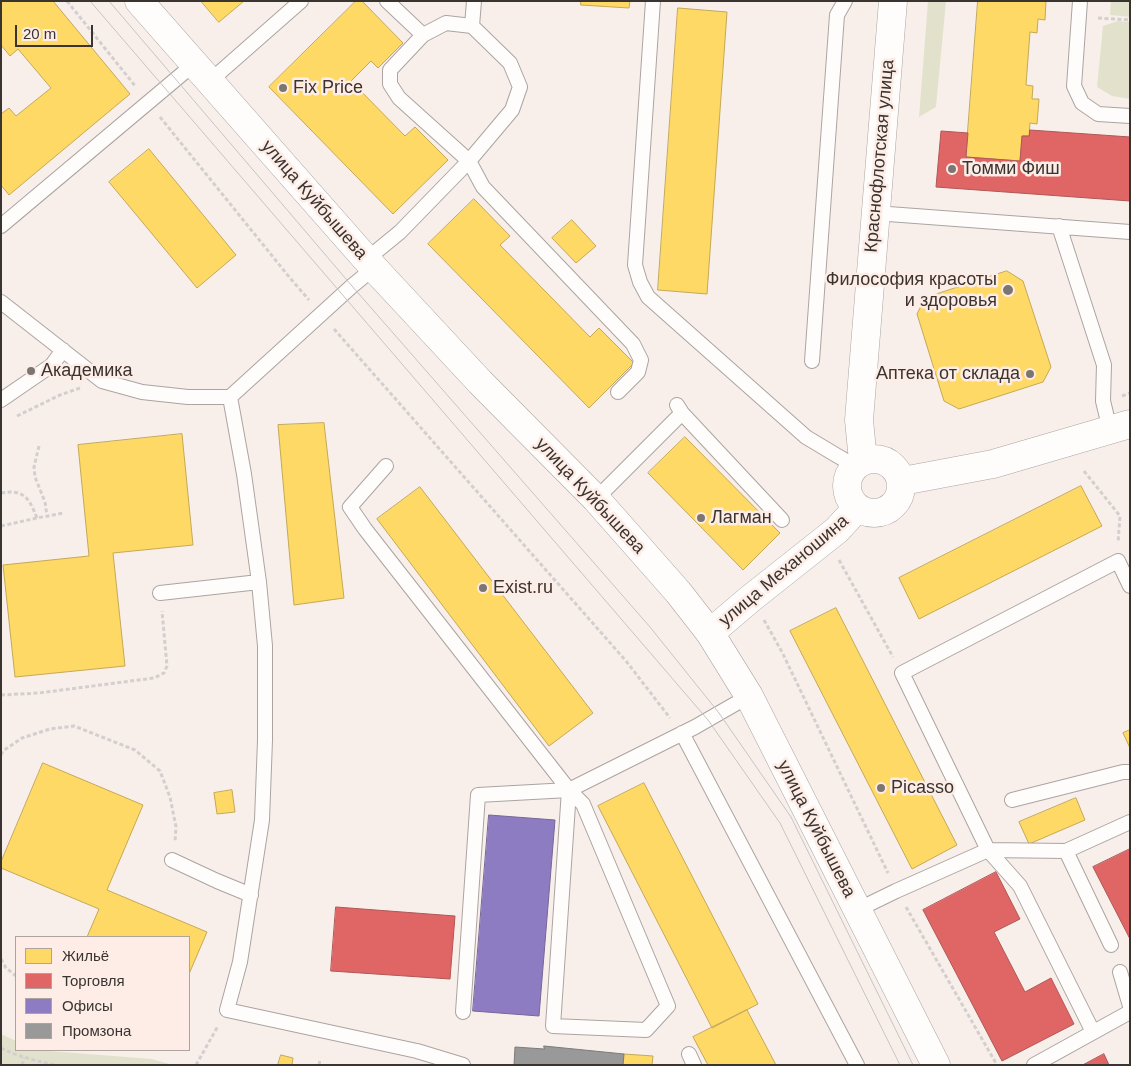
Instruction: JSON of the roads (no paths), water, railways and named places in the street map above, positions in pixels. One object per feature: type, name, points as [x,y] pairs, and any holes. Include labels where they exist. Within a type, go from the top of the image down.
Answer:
[{"type":"main road","name":"улица Куйбышева","points":[[139,1],[371,264],[480,382],[596,499],[678,592],[710,633],[749,696],[936,1065]]},
{"type":"main road","name":"Краснофлотская улица","points":[[859,463],[859,420],[892,1]]},
{"type":"main road","points":[[859,463],[873,458],[882,460],[891,464],[898,471],[901,480],[908,480],[993,464],[1120,427]]},
{"type":"main road","name":"улица Механошина","points":[[859,463],[850,473],[846,482],[847,492],[857,508],[866,513],[885,512],[893,506],[899,498],[902,489],[901,480]]},
{"type":"main road","name":"улица Механошина","points":[[710,633],[837,530],[857,508]]},
{"type":"lane","points":[[1,226],[149,103],[202,73],[301,1]]},
{"type":"lane","points":[[387,1],[423,35]]},
{"type":"lane","points":[[472,26],[474,1]]},
{"type":"lane","points":[[653,1],[635,265],[640,282],[648,297],[806,437],[836,455],[859,463]]},
{"type":"lane","points":[[812,361],[837,15],[845,1]]},
{"type":"lane","points":[[1080,1],[1074,86],[1082,103],[1098,114],[1130,116]]},
{"type":"lane","points":[[1,302],[102,381],[142,392],[188,397],[230,397],[321,314],[371,264],[469,161],[512,110],[520,87],[510,63],[472,26],[446,23],[423,35],[390,70],[390,84],[399,98],[469,161],[483,187],[633,344],[641,360],[638,372],[618,392]]},
{"type":"lane","points":[[875,213],[1130,232]]},
{"type":"lane","points":[[1059,226],[1104,365],[1102,401],[1120,427]]},
{"type":"lane","points":[[1,400],[52,364],[63,350]]},
{"type":"lane","points":[[230,397],[244,474],[259,582],[265,646],[265,740],[262,820],[240,962],[227,1010],[417,1051],[463,1065]]},
{"type":"lane","points":[[596,499],[680,409],[782,520]]},
{"type":"lane","points":[[386,466],[350,507],[365,529],[583,804],[668,1006],[646,1030],[553,1026],[570,790]]},
{"type":"lane","points":[[1093,1032],[1020,886],[988,850],[902,673],[1118,561],[1130,586]]},
{"type":"lane","points":[[160,593],[259,582]]},
{"type":"lane","points":[[463,1012],[478,795],[570,790],[682,734],[749,696]]},
{"type":"lane","points":[[682,734],[857,1065]]},
{"type":"lane","points":[[1012,800],[1123,772],[1130,772]]},
{"type":"lane","points":[[857,910],[988,850],[1066,851],[1130,822]]},
{"type":"lane","points":[[1066,851],[1111,945]]},
{"type":"lane","points":[[172,860],[251,895]]},
{"type":"lane","points":[[1120,972],[1130,1006]]},
{"type":"lane","points":[[1034,1065],[1130,1012]]},
{"type":"tram line","points":[[90,1],[708,720],[780,823],[900,1065]]},
{"type":"tram line","points":[[109,1],[352,286],[650,627],[719,713],[791,817],[913,1065]]},
{"type":"place","name":"Fix Price","points":[[283,88]]},
{"type":"place","name":"Томми Фиш","points":[[952,169]]},
{"type":"place","name":"Философия красоты и здоровья","points":[[1008,290]]},
{"type":"place","name":"Академика","points":[[31,371]]},
{"type":"place","name":"Аптека от склада","points":[[1030,374]]},
{"type":"place","name":"Лагман","points":[[701,518]]},
{"type":"place","name":"Exist.ru","points":[[483,588]]},
{"type":"place","name":"Picasso","points":[[881,788]]}]
